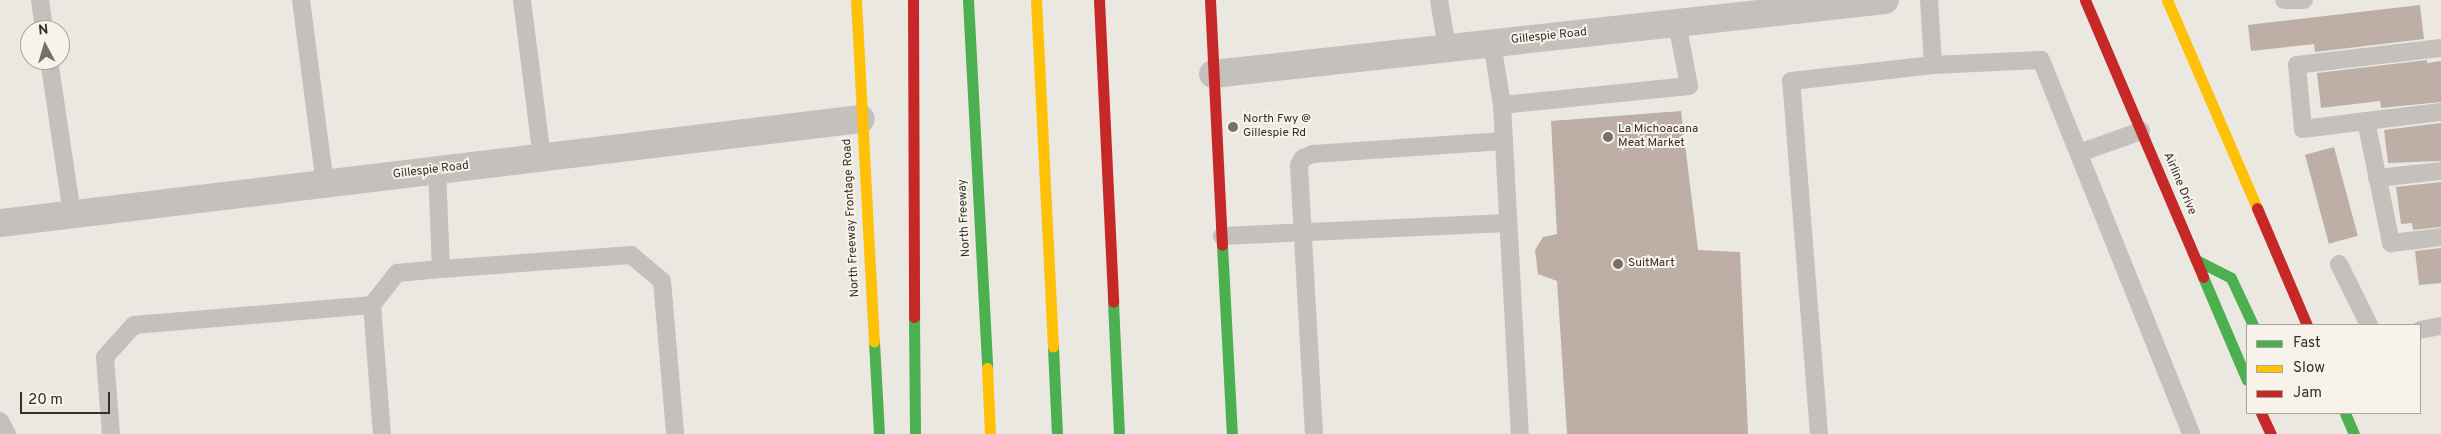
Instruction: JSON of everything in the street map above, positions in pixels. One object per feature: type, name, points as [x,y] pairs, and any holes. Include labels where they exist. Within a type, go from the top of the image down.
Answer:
[{"type":"main road","name":"North Freeway Frontage Road","points":[[856,0],[879,434]]},
{"type":"main road","points":[[914,0],[915,434]]},
{"type":"main road","name":"North Freeway","points":[[968,0],[990,434]]},
{"type":"main road","points":[[1036,0],[1057,434]]},
{"type":"main road","points":[[1099,0],[1119,434]]},
{"type":"main road","points":[[1210,0],[1232,434]]},
{"type":"main road","name":"Airline Drive","points":[[2085,0],[2246,378]]},
{"type":"main road","points":[[2167,0],[2307,324]]},
{"type":"main road","points":[[2196,260],[2231,278],[2253,324]]},
{"type":"main road","points":[[2261,414],[2270,434]]},
{"type":"main road","points":[[2345,414],[2354,434]]},
{"type":"street","name":"Gillespie Road","points":[[1214,74],[1876,1]]},
{"type":"street","name":"Gillespie Road","points":[[0,223],[861,119]]},
{"type":"lane","points":[[40,0],[43,20]]},
{"type":"lane","points":[[301,0],[325,184]]},
{"type":"lane","points":[[522,0],[542,158]]},
{"type":"lane","points":[[1439,0],[1448,48]]},
{"type":"lane","points":[[1929,0],[1933,65]]},
{"type":"lane","points":[[2284,0],[2304,0]]},
{"type":"lane","points":[[1502,105],[1689,86],[1677,23]]},
{"type":"lane","points":[[1492,44],[1502,105],[1520,434]]},
{"type":"lane","points":[[2441,48],[2296,66],[2303,129],[2441,112]]},
{"type":"lane","points":[[1819,434],[1790,81],[1933,65],[2041,60],[2191,434]]},
{"type":"lane","points":[[50,70],[72,214]]},
{"type":"lane","points":[[2366,121],[2391,243],[2441,238]]},
{"type":"lane","points":[[2079,153],[2141,131]]},
{"type":"lane","points":[[1314,434],[1299,165],[1303,158],[1313,154],[1504,141]]},
{"type":"lane","points":[[437,170],[441,269]]},
{"type":"lane","points":[[2377,178],[2441,171]]},
{"type":"lane","points":[[1222,236],[1508,222]]},
{"type":"lane","points":[[382,434],[372,305],[397,273],[631,255],[662,281],[675,434]]},
{"type":"lane","points":[[2339,264],[2369,324]]},
{"type":"lane","points":[[111,434],[105,357],[134,325],[372,305]]},
{"type":"lane","points":[[2421,330],[2441,326]]},
{"type":"lane","points":[[0,421],[7,434]]},
{"type":"building","points":[[2420,5],[2424,39],[2315,52],[2314,44],[2251,51],[2248,25]]},
{"type":"building","points":[[2427,60],[2427,63],[2441,61],[2441,102],[2381,108],[2380,101],[2321,108],[2317,73]]},
{"type":"building","points":[[1681,111],[1698,250],[1740,252],[1748,434],[1567,434],[1557,281],[1538,274],[1535,250],[1543,237],[1557,234],[1551,121]]},
{"type":"building","points":[[2441,123],[2441,161],[2388,163],[2384,130]]},
{"type":"building","points":[[2334,147],[2358,236],[2329,244],[2305,155]]},
{"type":"building","points":[[2441,182],[2441,227],[2413,230],[2412,223],[2401,224],[2396,187]]},
{"type":"building","points":[[2441,248],[2441,283],[2419,285],[2415,251]]},
{"type":"traffic: fast","points":[[968,0],[987,368]]},
{"type":"traffic: fast","points":[[1222,245],[1232,434]]},
{"type":"traffic: fast","points":[[2196,260],[2231,278],[2253,324]]},
{"type":"traffic: fast","points":[[2203,277],[2246,378]]},
{"type":"traffic: fast","points":[[1113,302],[1119,434]]},
{"type":"traffic: fast","points":[[914,317],[915,434]]},
{"type":"traffic: fast","points":[[874,342],[879,434]]},
{"type":"traffic: fast","points":[[1053,347],[1057,434]]},
{"type":"traffic: fast","points":[[2345,414],[2354,434]]},
{"type":"traffic: slow","points":[[856,0],[874,342]]},
{"type":"traffic: slow","points":[[1036,0],[1053,347]]},
{"type":"traffic: slow","points":[[2167,0],[2257,208]]},
{"type":"traffic: slow","points":[[987,368],[990,434]]},
{"type":"traffic: jam","points":[[913,0],[914,317]]},
{"type":"traffic: jam","points":[[1099,0],[1113,302]]},
{"type":"traffic: jam","points":[[1210,0],[1222,245]]},
{"type":"traffic: jam","points":[[2085,0],[2203,277]]},
{"type":"traffic: jam","points":[[2257,208],[2307,324]]},
{"type":"traffic: jam","points":[[2261,414],[2271,434]]},
{"type":"place","name":"North Fwy @ Gillespie Rd","points":[[1233,127]]},
{"type":"place","name":"La Michoacana Meat Market","points":[[1608,137]]},
{"type":"place","name":"SuitMart","points":[[1618,264]]}]
